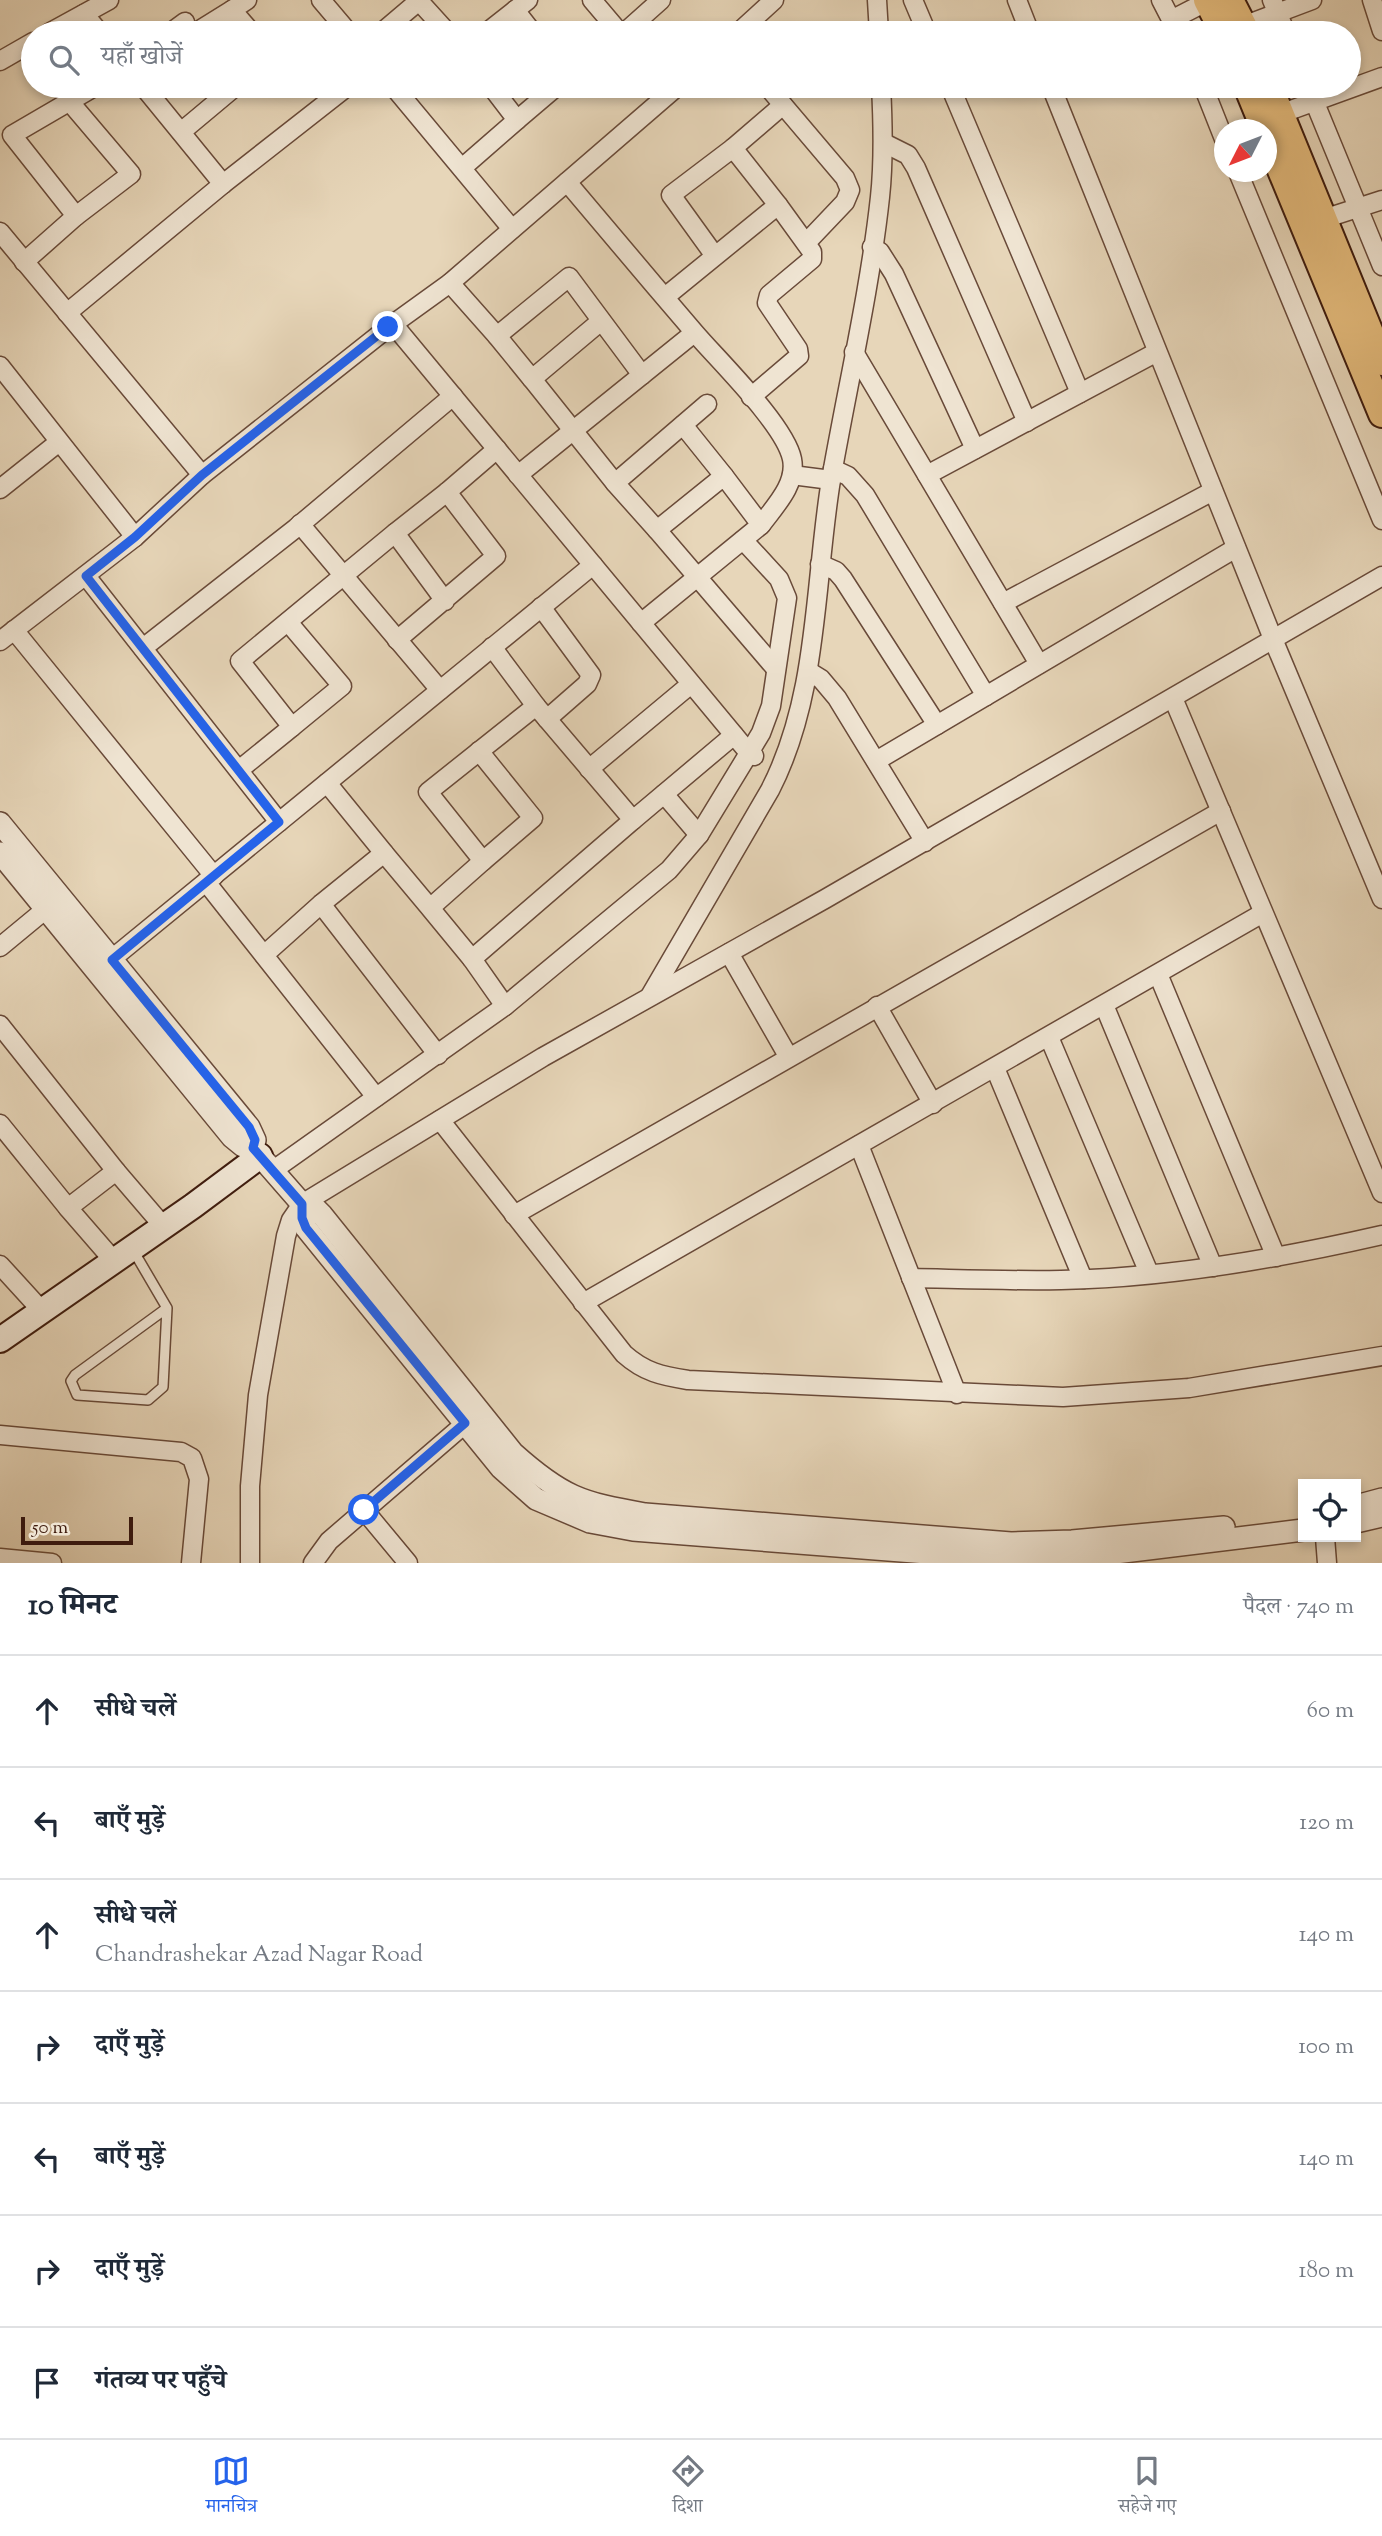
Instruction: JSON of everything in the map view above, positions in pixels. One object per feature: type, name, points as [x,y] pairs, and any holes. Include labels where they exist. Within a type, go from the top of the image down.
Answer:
[{"type":"main road","points":[[1215,0],[1231,21]]},
{"type":"main road","points":[[1253,98],[1262,119]]},
{"type":"main road","points":[[1269,98],[1270,119]]},
{"type":"main road","points":[[1277,150],[1382,362]]},
{"type":"main road","points":[[1277,150],[1313,222],[1382,414]]},
{"type":"main road","points":[[0,1340],[262,1158]]},
{"type":"street","points":[[71,21],[108,0]]},
{"type":"street","points":[[321,0],[339,21]]},
{"type":"street","points":[[395,21],[419,0],[437,21]]},
{"type":"street","points":[[592,0],[611,21]]},
{"type":"street","points":[[636,21],[661,0]]},
{"type":"street","points":[[751,21],[774,0]]},
{"type":"street","points":[[877,0],[878,21]]},
{"type":"street","points":[[913,0],[923,21]]},
{"type":"street","points":[[1017,0],[1025,21]]},
{"type":"street","points":[[1161,0],[1171,21]]},
{"type":"street","points":[[1183,21],[1215,0]]},
{"type":"street","points":[[1253,21],[1275,6],[1312,0]]},
{"type":"street","points":[[1372,0],[1382,32]]},
{"type":"street","points":[[204,21],[240,5]]},
{"type":"street","points":[[501,21],[522,5]]},
{"type":"street","points":[[84,14],[90,21]]},
{"type":"street","points":[[0,61],[21,49]]},
{"type":"street","points":[[1361,82],[1382,77]]},
{"type":"street","points":[[74,98],[12,135],[76,216]]},
{"type":"street","points":[[153,98],[223,184]]},
{"type":"street","points":[[181,132],[221,98]]},
{"type":"street","points":[[67,313],[223,184],[333,98]]},
{"type":"street","points":[[403,98],[512,229]]},
{"type":"street","points":[[500,98],[517,120]]},
{"type":"street","points":[[462,169],[543,98]]},
{"type":"street","points":[[376,1097],[264,955],[210,879],[7,636],[135,537],[202,475],[393,324],[450,283],[567,183],[659,98]]},
{"type":"street","points":[[777,98],[845,178],[849,190],[845,202],[806,243]]},
{"type":"street","points":[[649,997],[778,776],[797,727],[808,671],[820,565],[815,476],[854,352],[880,198],[884,143],[882,98]]},
{"type":"street","points":[[955,98],[1080,393]]},
{"type":"street","points":[[1056,98],[1273,639],[1382,899]]},
{"type":"street","points":[[1208,98],[1216,119]]},
{"type":"street","points":[[1277,131],[1307,98]]},
{"type":"street","points":[[1313,98],[1382,266]]},
{"type":"street","points":[[24,261],[76,216],[131,174],[69,101]]},
{"type":"street","points":[[715,256],[671,195],[733,148],[783,104]]},
{"type":"street","points":[[884,143],[908,155],[916,168],[1027,422]]},
{"type":"street","points":[[733,148],[806,243],[812,259],[769,295],[767,303],[798,349],[799,356],[751,397]]},
{"type":"street","points":[[1242,182],[1382,520]]},
{"type":"street","points":[[567,183],[751,397],[787,444],[792,461],[815,476]]},
{"type":"street","points":[[1313,222],[1382,200]]},
{"type":"street","points":[[664,297],[778,205]]},
{"type":"street","points":[[0,232],[202,475]]},
{"type":"street","points":[[872,247],[880,252],[894,274],[975,449]]},
{"type":"street","points":[[496,336],[569,277],[642,375]]},
{"type":"street","points":[[450,283],[532,379],[615,483],[776,669]]},
{"type":"street","points":[[532,379],[601,320]]},
{"type":"street","points":[[393,324],[734,735],[754,757],[778,776]]},
{"type":"street","points":[[518,475],[694,333]]},
{"type":"street","points":[[854,352],[1039,664]]},
{"type":"street","points":[[927,475],[1157,352]]},
{"type":"street","points":[[0,366],[135,537]]},
{"type":"street","points":[[143,648],[300,524],[453,396]]},
{"type":"street","points":[[615,483],[707,404]]},
{"type":"street","points":[[683,425],[761,525]]},
{"type":"street","points":[[0,489],[59,442]]},
{"type":"street","points":[[292,727],[240,661],[497,449]]},
{"type":"street","points":[[657,530],[724,476]]},
{"type":"street","points":[[641,623],[761,525],[786,490],[815,476],[848,476],[866,495],[986,696]]},
{"type":"street","points":[[1003,603],[1213,491]]},
{"type":"street","points":[[397,640],[496,556],[447,492]]},
{"type":"street","points":[[300,524],[342,578],[440,690]]},
{"type":"street","points":[[395,533],[445,601]]},
{"type":"street","points":[[262,1158],[376,1097],[505,1006],[669,870],[699,835],[754,757],[767,720],[787,598],[779,579],[743,540]]},
{"type":"street","points":[[876,761],[1236,548]]},
{"type":"street","points":[[104,966],[593,565]]},
{"type":"street","points":[[820,565],[836,571],[844,579],[937,725]]},
{"type":"street","points":[[86,576],[279,822]]},
{"type":"street","points":[[250,1563],[250,1486],[258,1395],[286,1236],[291,1220],[302,1204],[440,1119],[649,997],[925,842],[1382,576]]},
{"type":"street","points":[[483,861],[428,792],[480,751],[587,684],[591,675],[541,607]]},
{"type":"street","points":[[239,770],[342,686],[288,622]]},
{"type":"street","points":[[492,647],[541,713],[633,820]]},
{"type":"street","points":[[808,671],[821,679],[837,698],[925,842]]},
{"type":"street","points":[[589,769],[691,684]]},
{"type":"street","points":[[1173,698],[1382,1193]]},
{"type":"street","points":[[472,959],[734,735]]},
{"type":"street","points":[[430,908],[533,818],[480,751]]},
{"type":"street","points":[[327,783],[472,959],[505,1006]]},
{"type":"street","points":[[664,794],[699,835]]},
{"type":"street","points":[[514,1215],[1220,811]]},
{"type":"street","points":[[1,826],[232,1137],[262,1158],[302,1204],[302,1218],[306,1228],[472,1417],[547,1484],[571,1496],[602,1506],[645,1514],[952,1552],[1011,1543],[1072,1541],[1237,1526],[1298,1517]]},
{"type":"street","points":[[0,853],[46,909],[104,966]]},
{"type":"street","points":[[264,955],[384,853]]},
{"type":"street","points":[[321,904],[438,1055]]},
{"type":"street","points":[[0,947],[46,909]]},
{"type":"street","points":[[583,1303],[1264,913]]},
{"type":"street","points":[[729,953],[788,1056]]},
{"type":"street","points":[[1158,974],[1276,1257]]},
{"type":"street","points":[[1104,1005],[1213,1267]]},
{"type":"street","points":[[877,1006],[933,1104]]},
{"type":"street","points":[[0,1026],[164,1227]]},
{"type":"street","points":[[1049,1037],[1149,1273]]},
{"type":"street","points":[[995,1068],[1083,1279]]},
{"type":"street","points":[[440,1119],[624,1354],[640,1369],[660,1375],[688,1380],[1063,1397],[1136,1394],[1258,1378],[1382,1356]]},
{"type":"street","points":[[0,1124],[68,1208],[123,1255]]},
{"type":"street","points":[[859,1145],[957,1394]]},
{"type":"street","points":[[68,1208],[116,1171]]},
{"type":"street","points":[[911,1278],[1083,1279],[1149,1273],[1276,1257],[1382,1235]]},
{"type":"street","points":[[0,1265],[42,1311]]},
{"type":"street","points":[[313,1563],[329,1541],[472,1417]]},
{"type":"street","points":[[472,1417],[501,1468],[536,1499],[559,1512],[633,1530],[838,1554],[952,1552],[1075,1558],[1298,1531]]},
{"type":"street","points":[[0,1435],[181,1452],[192,1458],[199,1479],[191,1563]]},
{"type":"street","points":[[1361,1505],[1382,1500]]},
{"type":"street","points":[[364,1510],[408,1563]]},
{"type":"street","points":[[1361,1521],[1382,1516]]},
{"type":"street","points":[[1325,1542],[1327,1563]]},
{"type":"street","points":[[0,1558],[52,1563]]},
{"type":"lane","points":[[123,1255],[167,1308],[163,1387],[159,1394],[148,1400],[77,1395],[71,1381],[75,1376],[167,1308]]},
{"type":"route","points":[[364,1510],[465,1423],[306,1228],[303,1224],[302,1204],[253,1148],[255,1140],[249,1127],[112,960],[279,822],[86,576],[135,537],[202,475],[388,327]]}]
